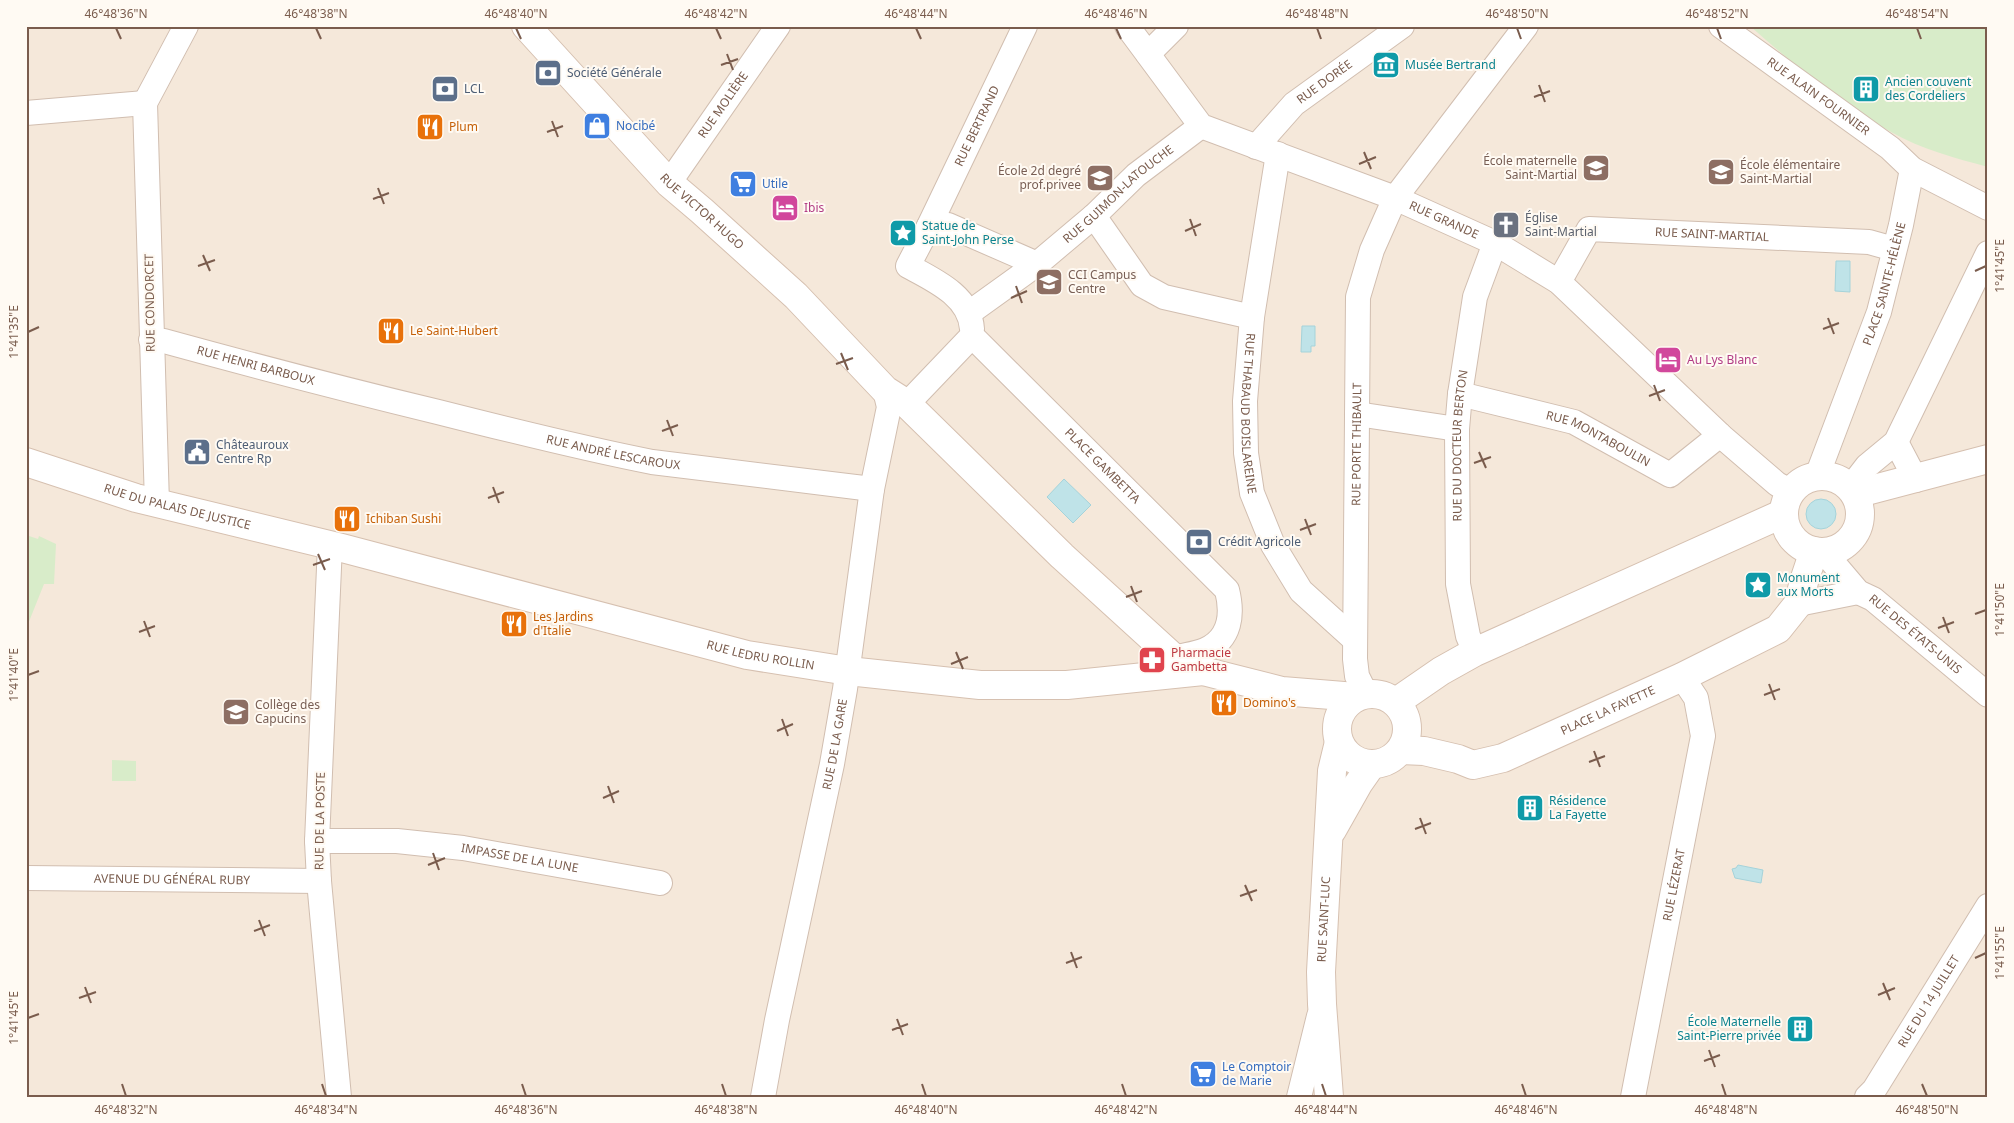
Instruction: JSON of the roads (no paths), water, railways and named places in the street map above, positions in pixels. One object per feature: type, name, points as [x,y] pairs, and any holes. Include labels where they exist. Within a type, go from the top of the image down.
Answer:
[{"type":"main road","name":"RUE VICTOR HUGO","points":[[526,26],[669,183],[796,296],[896,397]]},
{"type":"main road","points":[[896,397],[1062,556],[1174,658],[1203,670],[1282,691],[1361,695],[1377,693],[1387,696],[1396,702],[1404,715],[1408,730],[1406,740],[1401,750],[1393,758],[1372,764],[1362,763],[1352,758],[1345,751],[1338,733],[1317,710],[1282,691]]},
{"type":"main road","points":[[1855,500],[1988,459]]},
{"type":"main road","name":"RUE DU PALAIS DE JUSTICE","points":[[26,462],[157,504],[330,545]]},
{"type":"main road","points":[[1855,500],[1906,498],[1988,472]]},
{"type":"main road","points":[[1817,476],[1835,478],[1855,500],[1855,532],[1844,544],[1834,550],[1819,551],[1805,547],[1796,541],[1788,528],[1788,502],[1798,484],[1817,476]]},
{"type":"main road","points":[[1396,702],[1441,671],[1475,652],[1788,502]]},
{"type":"main road","name":"RUE LEDRU ROLLIN","points":[[330,545],[747,655],[848,671],[980,685],[1067,685],[1203,670]]},
{"type":"main road","name":"PLACE LA FAYETTE","points":[[1401,750],[1424,751],[1458,759],[1473,765],[1503,758],[1682,677],[1778,628],[1798,604],[1805,578],[1819,551]]},
{"type":"main road","points":[[1338,733],[1340,713],[1346,704],[1361,695]]},
{"type":"main road","name":"RUE SAINT-LUC","points":[[1335,1097],[1328,1084],[1321,972],[1332,771],[1338,733]]},
{"type":"main road","name":"RUE SAINT-LUC","points":[[1329,836],[1358,784],[1372,764]]},
{"type":"street","points":[[26,113],[145,103],[186,26]]},
{"type":"street","name":"RUE MOLIÈRE","points":[[669,183],[778,26]]},
{"type":"street","name":"RUE BERTRAND","points":[[978,306],[966,306],[950,292],[908,266],[1025,26]]},
{"type":"street","points":[[1127,26],[1201,126]]},
{"type":"street","points":[[1148,54],[1176,26]]},
{"type":"street","name":"RUE DORÉE","points":[[1267,151],[1294,104],[1402,26]]},
{"type":"street","name":"RUE PORTE THIBAULT","points":[[1361,695],[1354,659],[1358,297],[1372,250],[1395,198],[1526,26]]},
{"type":"street","name":"RUE ALAIN FOURNIER","points":[[1721,26],[1890,148],[1912,169]]},
{"type":"street","name":"RUE CONDORCET","points":[[145,103],[157,504]]},
{"type":"street","name":"RUE GRANDE","points":[[1201,126],[1395,198],[1495,242],[1559,282],[1720,435],[1777,484],[1788,502]]},
{"type":"street","name":"RUE GUIMON-LATOUCHE","points":[[978,306],[1037,264],[1094,216],[1136,175],[1201,126]]},
{"type":"street","name":"RUE THABAUD BOISLAREINE","points":[[1267,151],[1246,401],[1246,453],[1252,493],[1273,545],[1301,592],[1354,639]]},
{"type":"street","points":[[1912,169],[1988,208]]},
{"type":"street","name":"PLACE SAINTE-HÉLÈNE","points":[[1817,476],[1879,312],[1912,169]]},
{"type":"street","points":[[1094,216],[1142,285],[1164,298],[1252,317]]},
{"type":"street","points":[[929,226],[948,225],[1037,264]]},
{"type":"street","name":"RUE SAINT-MARTIAL","points":[[1559,282],[1589,229],[1869,242],[1894,249]]},
{"type":"street","name":"RUE DU DOCTEUR BERTON","points":[[1475,652],[1468,636],[1458,584],[1457,430],[1460,394],[1475,297],[1495,242]]},
{"type":"street","points":[[1855,500],[1867,466],[1896,442],[1988,253]]},
{"type":"street","points":[[896,397],[972,336],[978,306]]},
{"type":"street","name":"PLACE GAMBETTA","points":[[972,336],[1227,590],[1231,615],[1229,625],[1219,639],[1206,649],[1174,658]]},
{"type":"street","name":"RUE HENRI BARBOUX","points":[[151,340],[164,341],[360,393]]},
{"type":"street","name":"RUE ANDRÉ LESCAROUX","points":[[360,393],[576,447],[652,462],[872,488]]},
{"type":"street","name":"RUE MONTABOULIN","points":[[1460,394],[1574,422],[1670,475],[1720,435]]},
{"type":"street","name":"RUE DE LA GARE","points":[[764,1097],[777,1020],[832,764],[848,671],[872,488],[889,407],[896,397]]},
{"type":"street","points":[[1357,414],[1457,430]]},
{"type":"street","points":[[1896,442],[1916,480]]},
{"type":"street","name":"RUE DE LA POSTE","points":[[330,545],[318,841],[339,1097]]},
{"type":"street","name":"RUE DES ÉTATS-UNIS","points":[[1819,551],[1858,592],[1873,599],[1988,695]]},
{"type":"street","points":[[1798,604],[1858,592]]},
{"type":"street","name":"RUE LÉZERAT","points":[[1633,1097],[1703,736],[1696,698],[1682,677]]},
{"type":"street","name":"IMPASSE DE LA LUNE","points":[[318,841],[397,841],[463,848],[660,883]]},
{"type":"street","name":"AVENUE DU GÉNÉRAL RUBY","points":[[26,878],[320,882]]},
{"type":"street","name":"RUE DU 14 JUILLET","points":[[1867,1097],[1874,1090],[1988,906]]},
{"type":"street","name":"RUE SAINT-LUC","points":[[1299,1097],[1322,1004]]},
{"type":"water","points":[[1836,261],[1850,261],[1850,292],[1835,291]]},
{"type":"water","points":[[1302,326],[1315,326],[1315,346],[1311,346],[1311,352],[1301,352]]},
{"type":"water","points":[[1064,479],[1091,505],[1073,523],[1047,497]]},
{"type":"water","points":[[1821,499],[1832,503],[1836,514],[1832,525],[1821,529],[1810,525],[1806,514],[1810,503]]},
{"type":"water","points":[[1738,865],[1763,870],[1761,883],[1735,878],[1732,869]]},
{"type":"place","name":"Musée Bertrand","points":[[1386,65]]},
{"type":"place","name":"Société Générale","points":[[548,73]]},
{"type":"place","name":"LCL","points":[[445,89]]},
{"type":"place","name":"Ancien couvent des Cordeliers","points":[[1866,89]]},
{"type":"place","name":"Nocibé","points":[[597,126]]},
{"type":"place","name":"Plum","points":[[430,127]]},
{"type":"place","name":"École maternelle Saint-Martial","points":[[1596,168]]},
{"type":"place","name":"École élémentaire Saint-Martial","points":[[1721,172]]},
{"type":"place","name":"École 2d degré prof.privee","points":[[1100,178]]},
{"type":"place","name":"Utile","points":[[743,184]]},
{"type":"place","name":"Ibis","points":[[785,208]]},
{"type":"place","name":"Église Saint-Martial","points":[[1506,225]]},
{"type":"place","name":"Statue de Saint-John Perse","points":[[903,233]]},
{"type":"place","name":"CCI Campus Centre","points":[[1049,282]]},
{"type":"place","name":"Le Saint-Hubert","points":[[391,331]]},
{"type":"place","name":"Au Lys Blanc","points":[[1668,360]]},
{"type":"place","name":"Châteauroux Centre Rp","points":[[197,452]]},
{"type":"place","name":"Ichiban Sushi","points":[[347,519]]},
{"type":"place","name":"Crédit Agricole","points":[[1199,542]]},
{"type":"place","name":"Monument aux Morts","points":[[1758,585]]},
{"type":"place","name":"Les Jardins d'Italie","points":[[514,624]]},
{"type":"place","name":"Pharmacie Gambetta","points":[[1152,660]]},
{"type":"place","name":"Domino's","points":[[1224,703]]},
{"type":"place","name":"Collège des Capucins","points":[[236,712]]},
{"type":"place","name":"Résidence La Fayette","points":[[1530,808]]},
{"type":"place","name":"École Maternelle Saint-Pierre privée","points":[[1800,1029]]},
{"type":"place","name":"Le Comptoir de Marie","points":[[1203,1074]]}]
